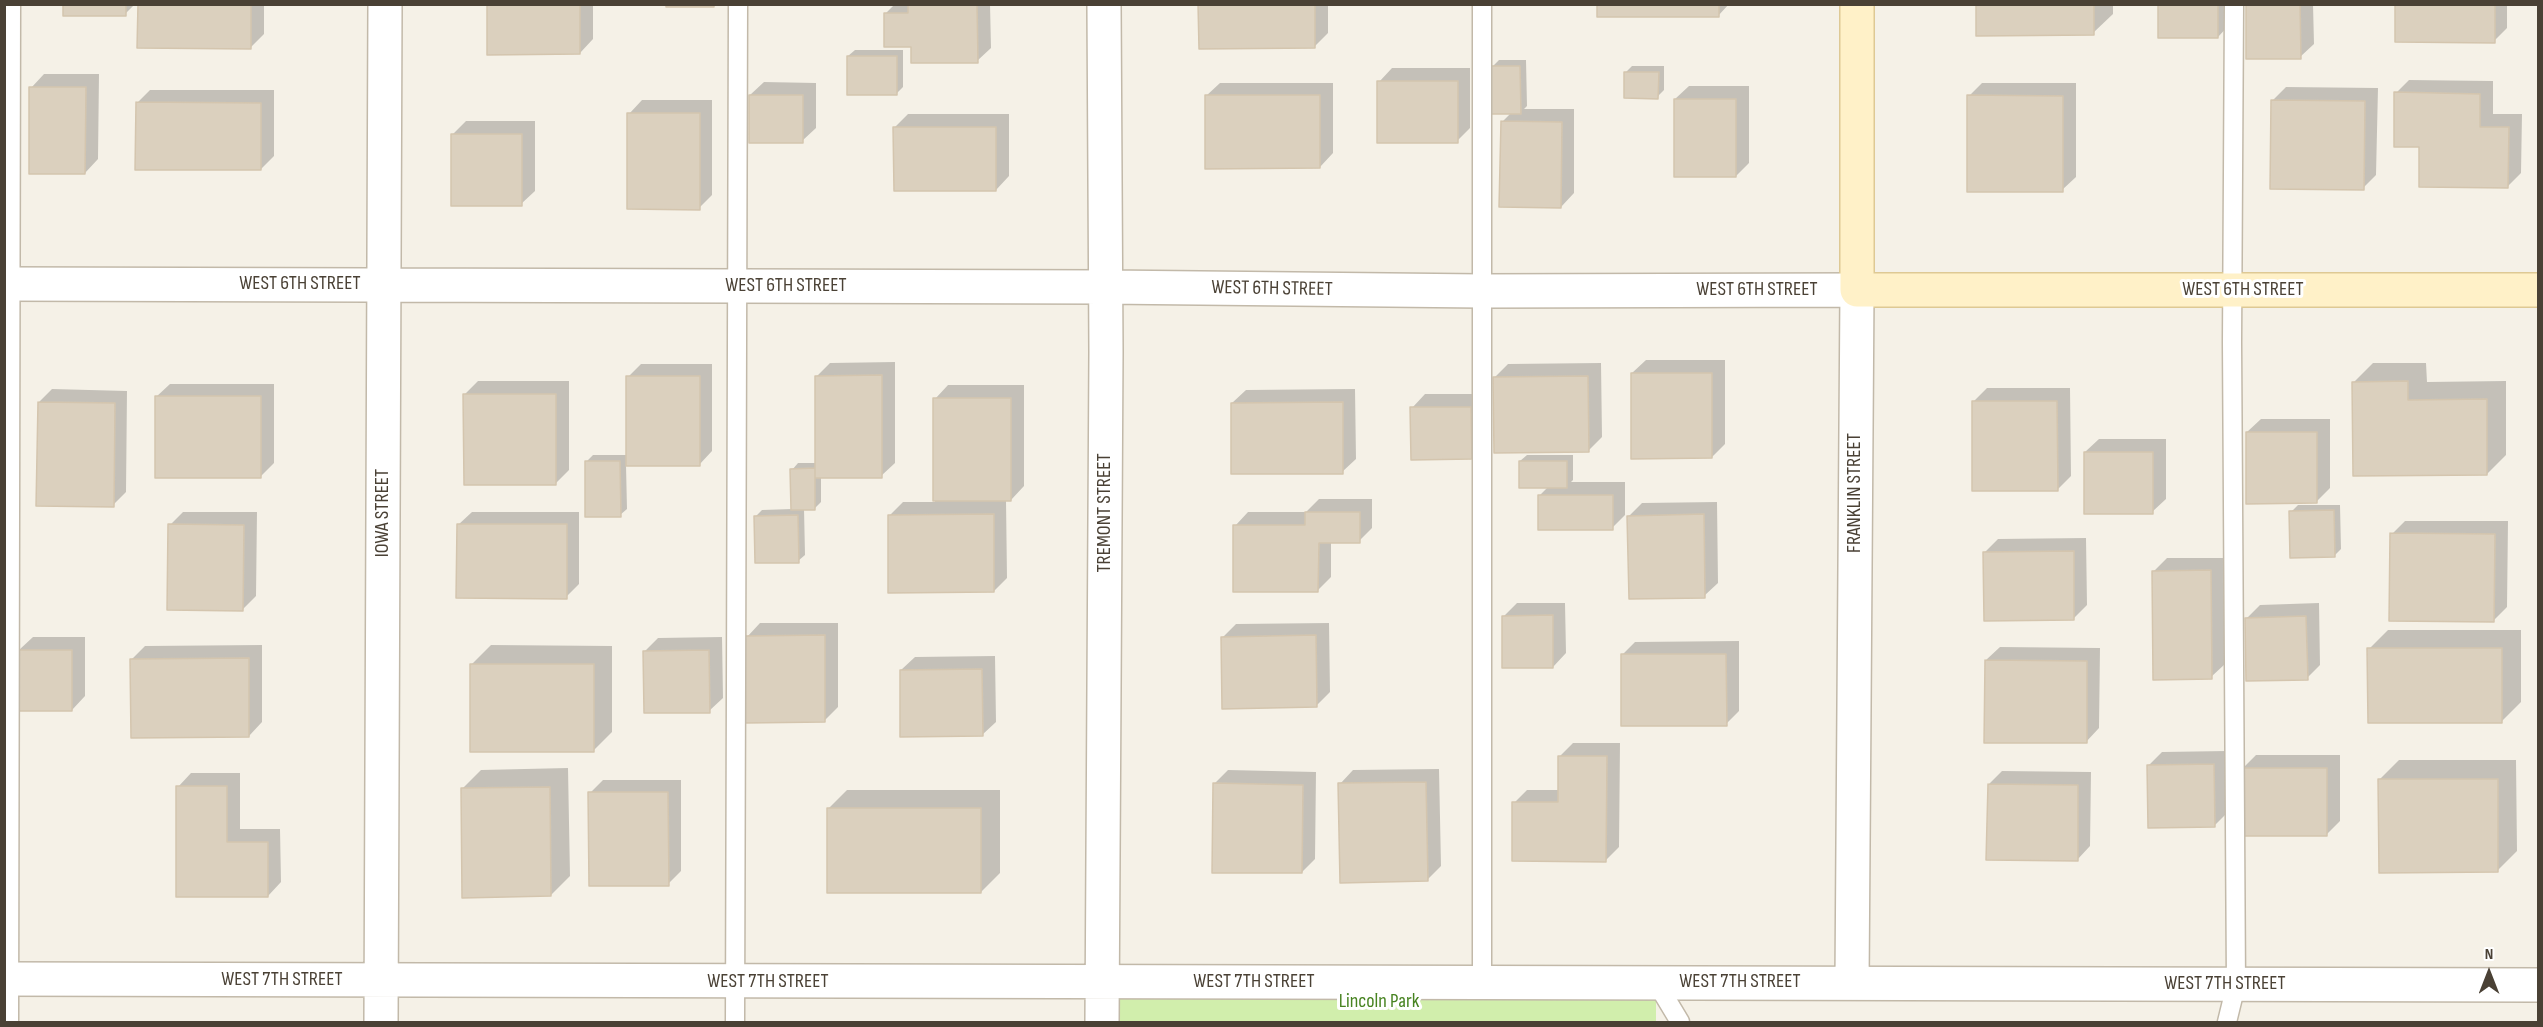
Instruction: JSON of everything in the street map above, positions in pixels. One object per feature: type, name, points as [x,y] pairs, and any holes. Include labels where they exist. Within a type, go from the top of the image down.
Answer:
[{"type":"street","name":"IOWA STREET","points":[[381,1023],[385,4]]},
{"type":"street","name":"TREMONT STREET","points":[[1102,1023],[1106,287],[1104,4]]},
{"type":"street","name":"FRANKLIN STREET","points":[[1852,982],[1857,4]]},
{"type":"street","name":"WEST 6TH STREET","points":[[8,284],[1106,287],[1482,291],[2538,290]]},
{"type":"street","name":"WEST 7TH STREET","points":[[7,979],[2538,985]]},
{"type":"lane","points":[[9,1023],[7,979],[8,284],[11,4]]},
{"type":"lane","points":[[735,1023],[738,4]]},
{"type":"lane","points":[[1482,4],[1482,982]]},
{"type":"lane","points":[[2227,1023],[2236,984],[2232,290],[2234,4]]},
{"type":"lane","points":[[1656,982],[1680,1023]]},
{"type":"green space","name":"Lincoln Park","points":[[1102,982],[1656,982],[1656,1022],[1102,1022]]},
{"type":"building","points":[[63,4],[126,4],[126,16],[63,16]]},
{"type":"building","points":[[138,4],[251,4],[251,49],[137,48]]},
{"type":"building","points":[[487,4],[580,4],[580,54],[487,55]]},
{"type":"building","points":[[666,4],[714,4],[714,7],[666,7]]},
{"type":"building","points":[[908,4],[977,4],[978,63],[911,63],[911,47],[884,47],[884,13],[908,13]]},
{"type":"building","points":[[1198,4],[1315,4],[1315,48],[1199,49]]},
{"type":"building","points":[[1597,4],[1719,4],[1719,17],[1597,17]]},
{"type":"building","points":[[1976,4],[2094,4],[2094,35],[1976,36]]},
{"type":"building","points":[[2158,4],[2218,4],[2218,38],[2158,38]]},
{"type":"building","points":[[2246,4],[2300,4],[2301,59],[2246,59]]},
{"type":"building","points":[[2395,4],[2495,4],[2495,43],[2395,42]]},
{"type":"building","points":[[847,56],[897,56],[897,95],[847,95]]},
{"type":"building","points":[[1491,66],[1520,66],[1521,114],[1491,114]]},
{"type":"building","points":[[1624,72],[1659,72],[1658,99],[1624,98]]},
{"type":"building","points":[[1377,81],[1458,81],[1458,143],[1377,143]]},
{"type":"building","points":[[29,87],[86,87],[85,174],[29,174]]},
{"type":"building","points":[[2394,92],[2480,94],[2480,127],[2509,127],[2508,188],[2419,187],[2419,147],[2394,147]]},
{"type":"building","points":[[749,95],[803,95],[803,143],[749,143]]},
{"type":"building","points":[[1205,95],[1320,95],[1320,168],[1205,169]]},
{"type":"building","points":[[1967,95],[2063,96],[2063,192],[1967,192]]},
{"type":"building","points":[[1674,99],[1736,99],[1736,177],[1674,177]]},
{"type":"building","points":[[2271,100],[2365,101],[2364,190],[2270,189]]},
{"type":"building","points":[[136,102],[261,103],[261,170],[135,170]]},
{"type":"building","points":[[627,113],[700,113],[700,210],[627,209]]},
{"type":"building","points":[[1501,121],[1562,122],[1561,208],[1499,207]]},
{"type":"building","points":[[893,127],[996,127],[996,191],[894,191]]},
{"type":"building","points":[[451,134],[522,134],[522,206],[451,206]]},
{"type":"building","points":[[1631,373],[1712,373],[1712,458],[1631,459]]},
{"type":"building","points":[[882,375],[882,478],[815,478],[815,376]]},
{"type":"building","points":[[626,376],[700,376],[700,466],[626,466]]},
{"type":"building","points":[[1588,376],[1589,452],[1494,453],[1493,377]]},
{"type":"building","points":[[2408,381],[2408,400],[2487,399],[2487,475],[2353,476],[2352,382]]},
{"type":"building","points":[[463,394],[556,394],[556,485],[464,485]]},
{"type":"building","points":[[155,396],[261,396],[261,478],[155,478]]},
{"type":"building","points":[[933,398],[1011,398],[1011,501],[933,501]]},
{"type":"building","points":[[1972,401],[2057,401],[2058,491],[1972,491]]},
{"type":"building","points":[[38,402],[115,403],[114,507],[36,506]]},
{"type":"building","points":[[1343,402],[1343,474],[1231,474],[1231,403]]},
{"type":"building","points":[[1410,407],[1471,407],[1472,459],[1411,460]]},
{"type":"building","points":[[2246,432],[2317,432],[2317,503],[2246,504]]},
{"type":"building","points":[[2084,452],[2153,452],[2153,514],[2084,514]]},
{"type":"building","points":[[585,461],[620,461],[621,517],[585,517]]},
{"type":"building","points":[[1519,461],[1567,461],[1567,488],[1519,488]]},
{"type":"building","points":[[815,468],[815,510],[791,510],[790,469]]},
{"type":"building","points":[[1538,495],[1613,495],[1613,530],[1538,530]]},
{"type":"building","points":[[2334,510],[2335,557],[2290,558],[2289,511]]},
{"type":"building","points":[[1305,512],[1360,512],[1360,543],[1319,543],[1318,592],[1233,592],[1233,525],[1305,525]]},
{"type":"building","points":[[994,514],[994,592],[888,593],[888,515]]},
{"type":"building","points":[[1704,514],[1705,598],[1629,599],[1627,516]]},
{"type":"building","points":[[798,515],[799,563],[755,563],[754,516]]},
{"type":"building","points":[[168,524],[244,525],[243,611],[167,610]]},
{"type":"building","points":[[457,524],[567,524],[567,599],[456,598]]},
{"type":"building","points":[[2390,533],[2495,534],[2494,622],[2389,621]]},
{"type":"building","points":[[2074,551],[2074,620],[1984,621],[1983,552]]},
{"type":"building","points":[[2211,570],[2212,679],[2153,680],[2152,571]]},
{"type":"building","points":[[1553,615],[1553,668],[1502,668],[1502,616]]},
{"type":"building","points":[[2306,616],[2308,680],[2246,681],[2245,618]]},
{"type":"building","points":[[825,635],[825,722],[745,723],[745,636]]},
{"type":"building","points":[[1316,635],[1317,707],[1222,709],[1221,637]]},
{"type":"building","points":[[2367,648],[2502,648],[2502,723],[2368,723]]},
{"type":"building","points":[[18,650],[72,650],[72,711],[18,711]]},
{"type":"building","points":[[709,650],[710,713],[644,713],[643,651]]},
{"type":"building","points":[[1621,654],[1726,654],[1727,726],[1621,726]]},
{"type":"building","points":[[249,658],[249,737],[131,738],[130,659]]},
{"type":"building","points":[[1985,660],[2087,661],[2087,743],[1984,743]]},
{"type":"building","points":[[470,664],[594,664],[594,752],[470,752]]},
{"type":"building","points":[[982,669],[983,736],[900,737],[900,670]]},
{"type":"building","points":[[1558,756],[1607,756],[1606,862],[1512,861],[1512,802],[1558,802]]},
{"type":"building","points":[[2214,764],[2215,827],[2148,828],[2147,765]]},
{"type":"building","points":[[2241,768],[2327,768],[2327,836],[2242,836]]},
{"type":"building","points":[[2378,779],[2498,779],[2498,872],[2379,873]]},
{"type":"building","points":[[1426,782],[1428,881],[1340,883],[1338,783]]},
{"type":"building","points":[[1213,783],[1303,785],[1302,873],[1212,873]]},
{"type":"building","points":[[1988,784],[2078,785],[2078,861],[1986,860]]},
{"type":"building","points":[[176,786],[227,786],[227,842],[268,842],[268,897],[176,897]]},
{"type":"building","points":[[550,787],[551,896],[462,898],[461,788]]},
{"type":"building","points":[[588,792],[668,792],[669,886],[589,886]]},
{"type":"building","points":[[827,808],[981,808],[981,893],[827,893]]}]
